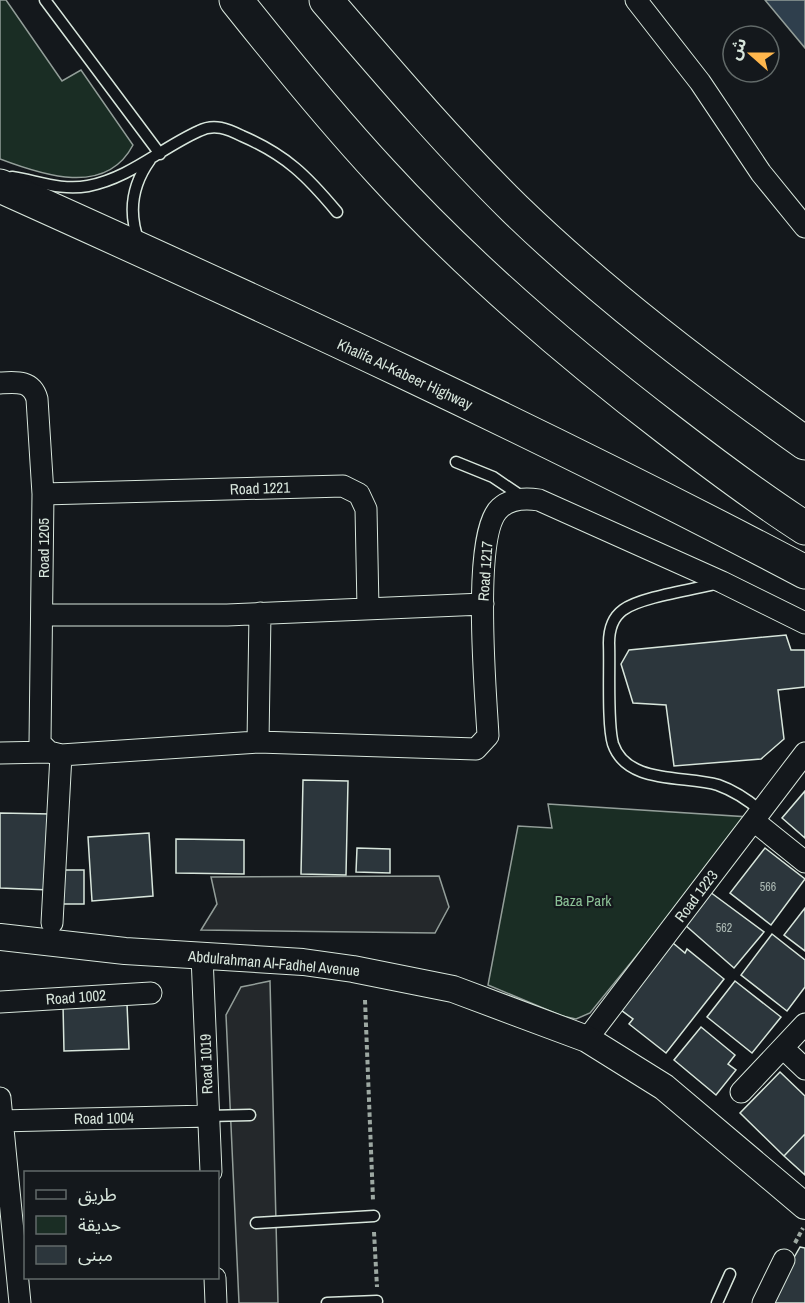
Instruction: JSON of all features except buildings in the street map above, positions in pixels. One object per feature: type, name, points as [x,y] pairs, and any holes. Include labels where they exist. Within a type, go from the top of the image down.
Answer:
[{"type":"main road","points":[[236,0],[304,86],[384,175],[488,279],[599,376],[716,466],[805,528]]},
{"type":"main road","points":[[326,0],[397,84],[516,209],[640,319],[805,443]]},
{"type":"main road","name":"Khalifa Al-Kabeer Highway","points":[[0,186],[641,485],[805,572]]},
{"type":"street","points":[[636,0],[700,82],[761,172],[805,227]]},
{"type":"street","name":"Road 1205","points":[[0,383],[26,384],[35,392],[43,494],[52,923]]},
{"type":"street","name":"Road 1221","points":[[43,494],[343,486],[358,494],[366,508],[368,608]]},
{"type":"street","points":[[524,498],[539,500],[722,582],[805,623]]},
{"type":"street","name":"Road 1217","points":[[0,753],[258,742],[476,749],[488,736],[483,604],[484,558],[493,518],[499,508],[524,498]]},
{"type":"street","points":[[44,615],[227,615],[483,604]]},
{"type":"street","points":[[258,742],[260,613]]},
{"type":"street","name":"Road 1223","points":[[587,1039],[805,753]]},
{"type":"street","points":[[758,816],[805,862]]},
{"type":"street","name":"Abdulrahman Al-Fadhel Avenue","points":[[0,937],[125,951],[303,962],[403,978],[453,989],[587,1039],[664,1087],[805,1206]]},
{"type":"street","name":"Road 1019","points":[[202,956],[211,1171]]},
{"type":"street","name":"Road 1002","points":[[0,1002],[152,993]]},
{"type":"street","points":[[741,1092],[784,1049],[805,1024]]},
{"type":"street","points":[[784,1049],[805,1069]]},
{"type":"street","points":[[0,1098],[20,1303]]},
{"type":"street","name":"Road 1004","points":[[1,1121],[208,1116]]},
{"type":"street","points":[[763,1303],[784,1260]]},
{"type":"street","points":[[215,1279],[216,1303]]},
{"type":"lane","points":[[45,0],[155,157]]},
{"type":"lane","points":[[0,176],[23,178],[50,186],[88,186],[107,181],[155,157],[199,130],[209,127],[227,129],[270,148],[290,161],[338,212]]},
{"type":"lane","points":[[143,251],[134,228],[132,204],[138,181],[155,157]]},
{"type":"lane","points":[[456,462],[493,477],[524,498]]},
{"type":"lane","points":[[722,582],[632,605],[614,620],[609,644],[612,741],[621,757],[634,769],[716,784],[740,795],[758,816]]},
{"type":"lane","points":[[208,1116],[250,1115]]},
{"type":"lane","points":[[255,1223],[374,1216]]},
{"type":"lane","points":[[717,1303],[730,1274]]},
{"type":"lane","points":[[327,1303],[377,1301]]},
{"type":"path","points":[[365,1000],[377,1301]]},
{"type":"green space","points":[[0,0],[6,0],[62,81],[81,70],[133,145],[121,161],[107,171],[72,178],[35,171],[0,159]]},
{"type":"green space","name":"Baza Park","points":[[548,804],[749,817],[590,1013],[576,1019],[562,1016],[488,985],[518,826],[552,828]]},
{"type":"shaded area","points":[[439,876],[449,907],[435,933],[201,930],[217,904],[211,877]]},
{"type":"shaded area","points":[[270,981],[278,1303],[239,1303],[226,1015],[241,987]]},
{"type":"water","points":[[765,0],[805,0],[805,48]]}]
